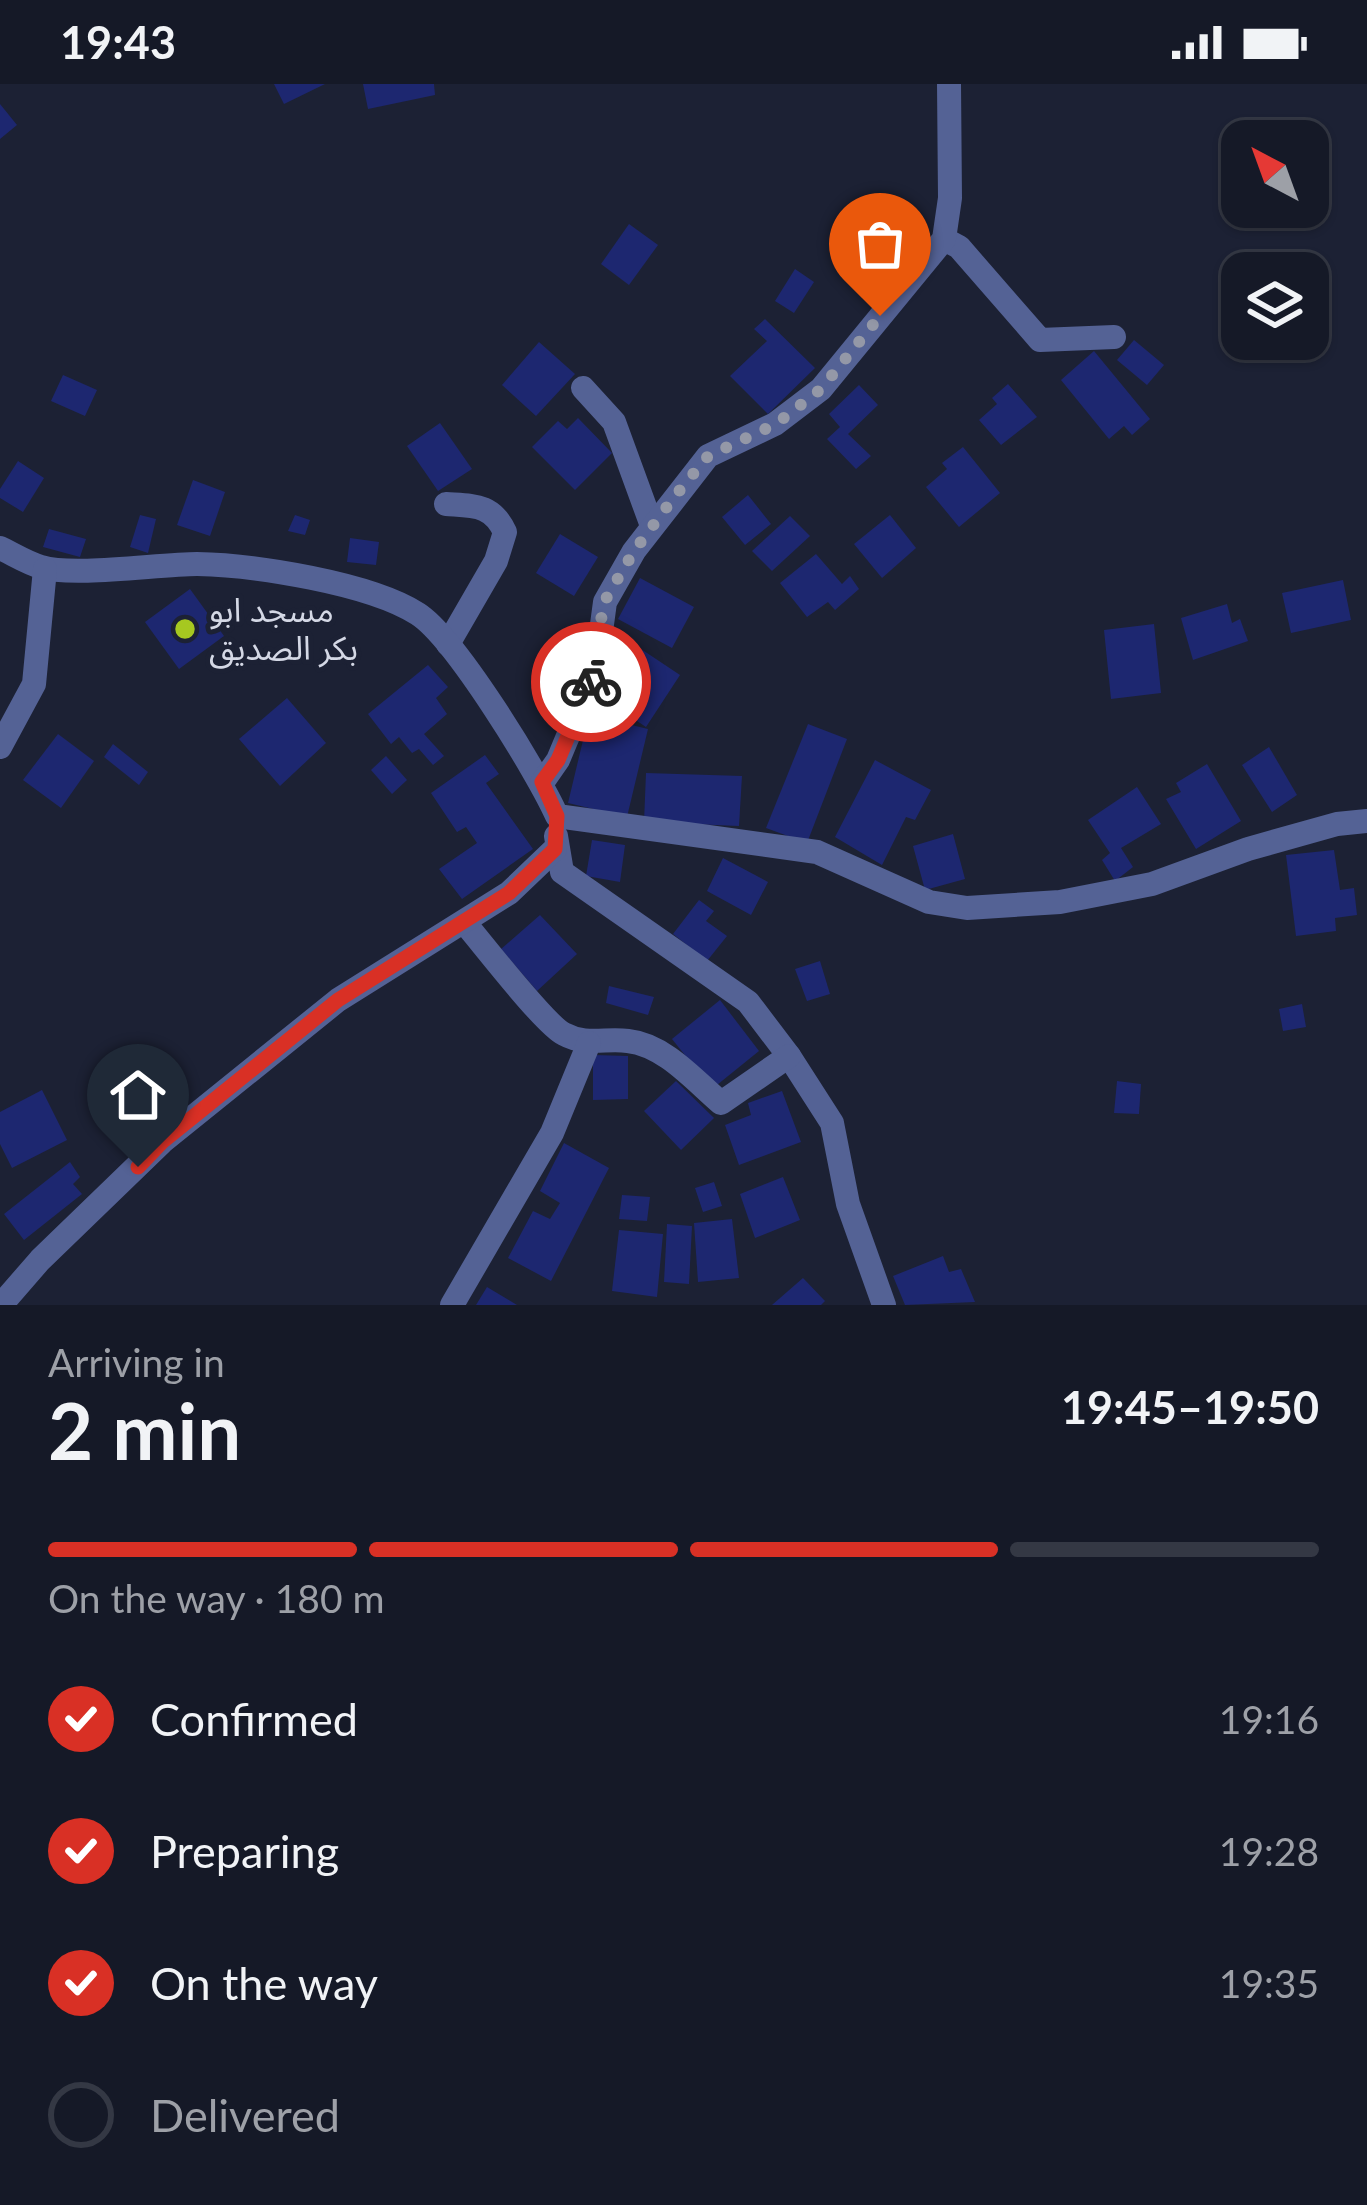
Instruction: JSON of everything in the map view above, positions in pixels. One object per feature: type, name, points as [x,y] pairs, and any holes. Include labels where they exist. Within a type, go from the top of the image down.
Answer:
[{"type":"street","points":[[542,782],[558,760],[596,669],[604,602],[652,526],[708,456],[776,424],[821,389],[944,238],[950,198],[949,84]]},
{"type":"street","points":[[944,238],[959,248],[1040,340],[1114,337]]},
{"type":"street","points":[[583,388],[614,422],[652,526]]},
{"type":"street","points":[[446,504],[485,507],[497,515],[505,532],[496,561],[448,644]]},
{"type":"street","points":[[0,548],[45,569],[200,564],[340,583],[389,598],[422,616],[448,644],[542,782],[557,816],[555,849],[562,872],[748,1002],[789,1056],[832,1124],[848,1204],[884,1305]]},
{"type":"street","points":[[0,747],[34,684],[45,569]]},
{"type":"street","points":[[557,816],[817,852],[928,902],[968,908],[1028,906],[1152,884],[1247,849],[1337,824],[1367,821]]},
{"type":"street","points":[[1,1305],[40,1260],[162,1142],[338,1000],[509,893],[555,849]]},
{"type":"street","points":[[464,922],[560,1033],[589,1042],[629,1041],[650,1047],[721,1103],[789,1056]]},
{"type":"street","points":[[452,1305],[552,1133],[589,1042]]},
{"type":"building","points":[[274,84],[325,84],[284,104]]},
{"type":"building","points":[[363,84],[434,84],[435,95],[368,109]]},
{"type":"building","points":[[0,104],[17,125],[0,139]]},
{"type":"building","points":[[629,224],[658,245],[629,285],[601,264]]},
{"type":"building","points":[[795,269],[814,282],[794,313],[775,301]]},
{"type":"building","points":[[765,319],[815,368],[768,414],[730,376],[767,341],[754,329]]},
{"type":"building","points":[[1134,340],[1164,365],[1147,385],[1117,360]]},
{"type":"building","points":[[539,342],[575,374],[536,416],[502,385]]},
{"type":"building","points":[[1094,351],[1150,419],[1132,435],[1124,426],[1109,439],[1061,380]]},
{"type":"building","points":[[63,375],[97,390],[85,416],[51,401]]},
{"type":"building","points":[[1008,384],[1037,417],[1001,445],[979,420],[997,404],[992,398]]},
{"type":"building","points":[[859,385],[878,405],[848,434],[871,456],[856,469],[827,439],[840,427],[829,414]]},
{"type":"building","points":[[578,418],[612,453],[575,490],[532,447],[558,421],[567,429]]},
{"type":"building","points":[[440,423],[472,469],[438,491],[407,446]]},
{"type":"building","points":[[963,447],[1000,493],[959,527],[926,487],[947,469],[942,463]]},
{"type":"building","points":[[18,461],[44,478],[23,512],[0,498],[0,489]]},
{"type":"building","points":[[193,480],[225,492],[210,536],[177,525]]},
{"type":"building","points":[[748,495],[771,524],[745,545],[722,517]]},
{"type":"building","points":[[140,515],[156,519],[148,553],[130,547]]},
{"type":"building","points":[[295,515],[310,520],[305,535],[288,531]]},
{"type":"building","points":[[890,515],[916,548],[882,578],[854,544]]},
{"type":"building","points":[[790,516],[810,536],[772,571],[752,551]]},
{"type":"building","points":[[49,529],[86,539],[80,557],[43,547]]},
{"type":"building","points":[[560,534],[598,557],[574,596],[536,573]]},
{"type":"building","points":[[350,538],[379,542],[376,565],[347,562]]},
{"type":"building","points":[[816,554],[842,584],[850,576],[859,589],[835,610],[828,602],[807,617],[780,583]]},
{"type":"building","points":[[640,578],[694,607],[672,648],[618,619]]},
{"type":"building","points":[[1343,580],[1351,620],[1291,633],[1282,593]]},
{"type":"building","name":"مسجد ابو بكر الصديق","points":[[190,589],[224,636],[179,669],[145,622]]},
{"type":"building","points":[[1227,604],[1232,623],[1240,619],[1248,641],[1193,660],[1181,618]]},
{"type":"building","points":[[1154,624],[1161,693],[1111,699],[1104,630]]},
{"type":"building","points":[[626,639],[680,675],[646,727],[604,699],[616,682],[632,692],[637,684],[608,665]]},
{"type":"building","points":[[428,665],[448,687],[436,698],[447,714],[424,734],[444,756],[433,765],[419,749],[412,753],[399,737],[391,744],[368,714]]},
{"type":"building","points":[[287,698],[326,743],[280,786],[239,739]]},
{"type":"building","points":[[595,716],[648,729],[627,817],[568,803],[584,736],[590,738]]},
{"type":"building","points":[[808,724],[847,739],[807,843],[766,828]]},
{"type":"building","points":[[58,734],[94,761],[61,808],[23,780]]},
{"type":"building","points":[[113,744],[148,772],[139,785],[104,757]]},
{"type":"building","points":[[1269,747],[1297,795],[1272,812],[1242,765]]},
{"type":"building","points":[[485,755],[499,774],[486,783],[533,849],[462,899],[439,869],[477,843],[466,827],[457,832],[431,793]]},
{"type":"building","points":[[386,756],[407,780],[392,794],[371,770]]},
{"type":"building","points":[[875,760],[931,790],[915,820],[906,817],[882,865],[835,837]]},
{"type":"building","points":[[1207,764],[1241,821],[1196,849],[1166,799],[1181,792],[1176,783]]},
{"type":"building","points":[[646,773],[742,776],[739,826],[644,822]]},
{"type":"building","points":[[1137,787],[1161,824],[1121,848],[1133,867],[1115,881],[1102,860],[1110,853],[1088,820]]},
{"type":"building","points":[[953,834],[965,879],[925,890],[913,846]]},
{"type":"building","points":[[592,840],[625,845],[620,882],[586,876]]},
{"type":"building","points":[[1334,850],[1340,890],[1354,888],[1357,915],[1335,918],[1336,931],[1296,936],[1286,855]]},
{"type":"building","points":[[723,858],[768,882],[751,915],[707,891]]},
{"type":"building","points":[[699,900],[714,911],[706,921],[727,936],[707,961],[673,934]]},
{"type":"building","points":[[540,915],[577,954],[537,991],[501,949]]},
{"type":"building","points":[[820,961],[830,994],[807,1001],[795,969]]},
{"type":"building","points":[[609,986],[654,997],[648,1015],[606,1003]]},
{"type":"building","points":[[720,1000],[759,1051],[712,1089],[672,1039]]},
{"type":"building","points":[[1302,1004],[1306,1027],[1283,1031],[1279,1009]]},
{"type":"building","points":[[593,1055],[628,1056],[628,1099],[593,1100]]},
{"type":"building","points":[[676,1081],[714,1118],[681,1150],[644,1111]]},
{"type":"building","points":[[1117,1081],[1141,1084],[1139,1114],[1114,1113]]},
{"type":"building","points":[[42,1090],[67,1140],[12,1168],[0,1144],[0,1112]]},
{"type":"building","points":[[782,1091],[801,1142],[739,1165],[725,1125],[751,1115],[748,1103]]},
{"type":"building","points":[[564,1143],[609,1168],[551,1281],[508,1258],[533,1211],[550,1219],[560,1203],[540,1191]]},
{"type":"building","points":[[70,1162],[80,1177],[73,1184],[82,1194],[24,1240],[4,1214]]},
{"type":"building","points":[[783,1177],[800,1220],[755,1238],[740,1194]]},
{"type":"building","points":[[714,1182],[722,1206],[703,1212],[695,1188]]},
{"type":"building","points":[[622,1195],[650,1197],[647,1221],[619,1219]]},
{"type":"building","points":[[732,1219],[739,1278],[698,1282],[694,1223]]},
{"type":"building","points":[[667,1224],[692,1226],[689,1284],[664,1282]]},
{"type":"building","points":[[619,1230],[663,1234],[657,1297],[612,1291]]},
{"type":"building","points":[[943,1256],[949,1272],[961,1269],[975,1302],[905,1305],[893,1276]]},
{"type":"building","points":[[803,1278],[825,1301],[821,1305],[772,1305]]},
{"type":"building","points":[[487,1287],[517,1305],[476,1305]]},
{"type":"way so far","points":[[591,682],[604,602],[675,496],[708,456],[776,424],[821,389],[880,316]]},
{"type":"place","name":"مسجد ابو بكر الصديق","points":[[185,629]]},
{"type":"route","points":[[138,1167],[162,1142],[338,1000],[509,893],[555,849],[557,816],[542,782],[558,760],[591,682]]}]
